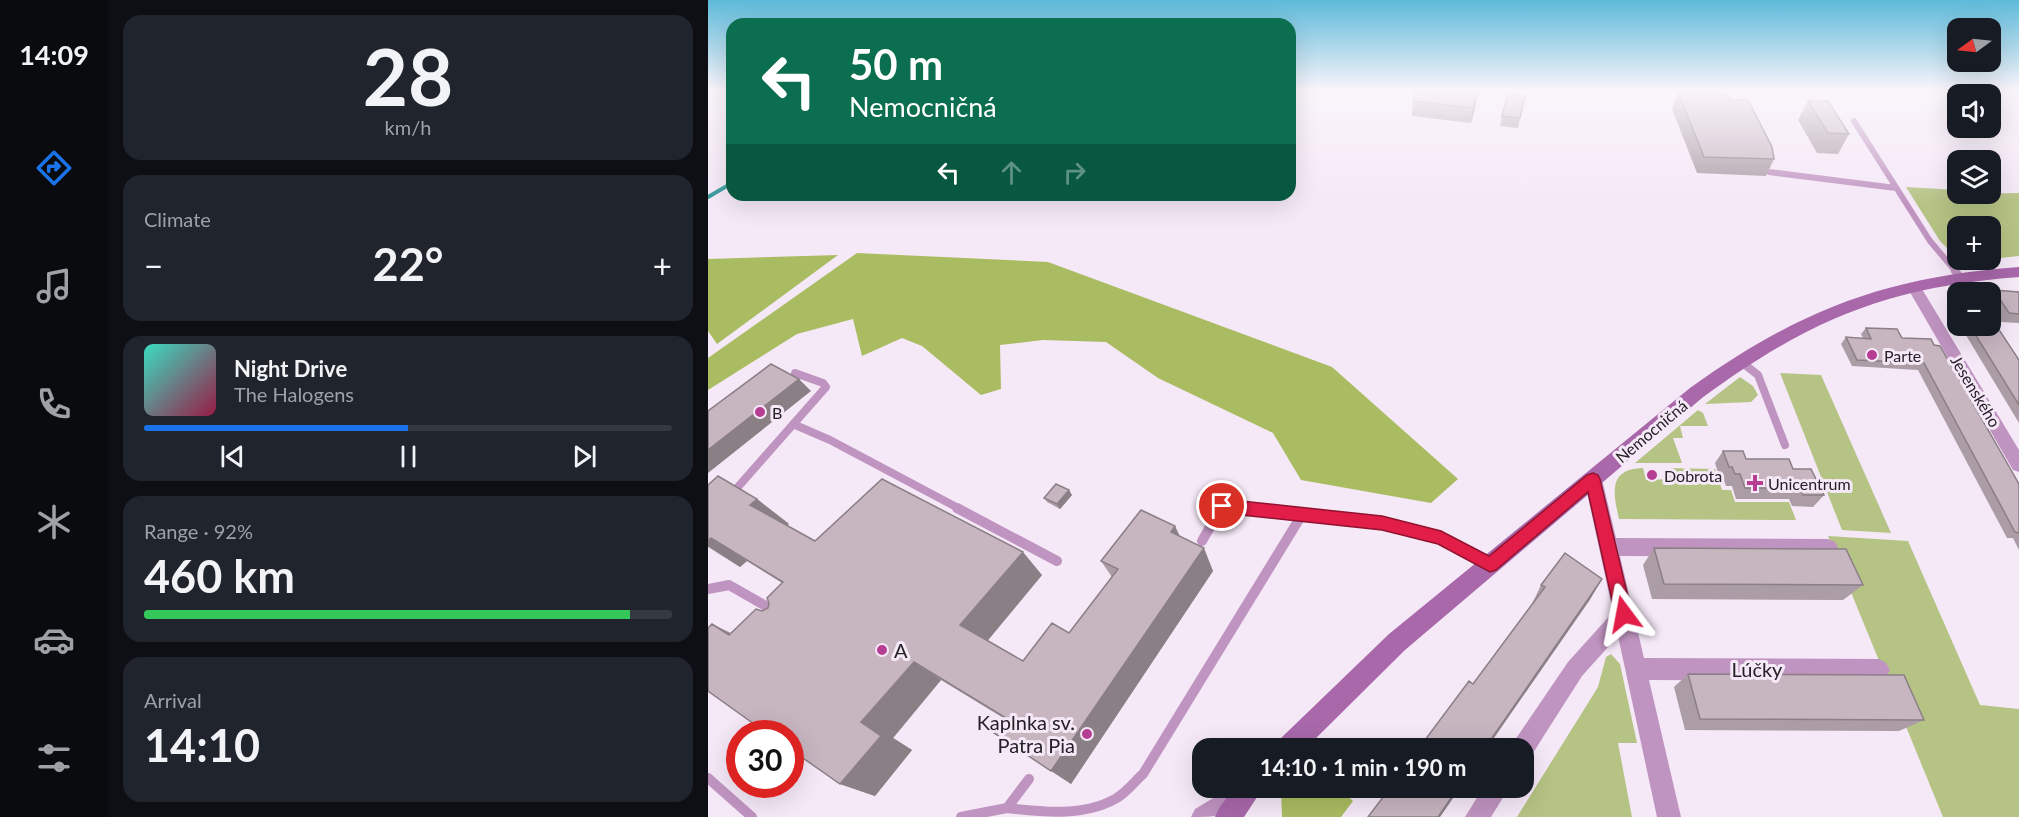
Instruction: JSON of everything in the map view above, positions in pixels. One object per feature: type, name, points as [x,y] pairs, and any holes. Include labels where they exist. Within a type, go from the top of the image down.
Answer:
[{"type":"street","name":"Nemocničná","points":[[1299,738],[1397,642],[1696,393],[1740,361],[1803,325],[1866,300],[1914,287],[1961,278],[2019,272]]},
{"type":"street","name":"Jesenského","points":[[1914,287],[2019,465]]},
{"type":"street","points":[[1593,479],[1670,817]]},
{"type":"street","points":[[1608,547],[1828,548]]},
{"type":"street","points":[[1530,738],[1575,669],[1624,614]]},
{"type":"street","name":"Lúčky","points":[[1636,669],[1879,670]]},
{"type":"street","points":[[1203,817],[1234,798]]},
{"type":"street","points":[[1228,817],[1241,798]]},
{"type":"street","points":[[1477,817],[1490,798]]},
{"type":"lane","points":[[1859,129],[1930,241],[1961,278]]},
{"type":"lane","points":[[1768,172],[1896,188]]},
{"type":"lane","points":[[1740,361],[1758,375],[1785,445]]},
{"type":"lane","points":[[724,503],[826,387],[823,383],[795,372]]},
{"type":"lane","points":[[793,424],[830,440],[1057,561]]},
{"type":"lane","points":[[1202,541],[1222,506],[1382,523],[1441,538],[1490,564]]},
{"type":"lane","points":[[961,817],[1007,808],[1039,812],[1076,811],[1113,801],[1143,774],[1304,513]]},
{"type":"lane","points":[[708,589],[729,585],[787,618]]},
{"type":"lane","points":[[708,778],[752,817]]},
{"type":"lane","points":[[1007,808],[1029,779]]},
{"type":"green space","points":[[1906,187],[1947,189],[1947,204],[2001,204],[2001,193],[2019,193],[2019,256],[2001,258],[2001,216],[1947,216],[1947,248],[1940,241]]},
{"type":"green space","points":[[857,253],[1048,262],[1332,367],[1458,479],[1431,503],[1301,480],[1273,433],[1158,378],[1106,342],[1043,340],[1000,345],[1001,389],[981,395],[922,346],[902,338],[862,356],[853,319],[797,334],[708,390],[708,358]]},
{"type":"green space","points":[[838,255],[717,344],[708,331],[708,259]]},
{"type":"green space","points":[[1780,373],[1821,375],[1891,533],[1842,530]]},
{"type":"green space","points":[[1740,377],[1753,386],[1758,395],[1751,402],[1705,404]]},
{"type":"green space","points":[[1698,410],[1703,413],[1708,426],[1680,426],[1683,438],[1673,438],[1682,463],[1635,463]]},
{"type":"green space","points":[[1643,468],[1646,480],[1669,479],[1666,468],[1715,469],[1722,490],[1731,490],[1735,502],[1789,502],[1796,520],[1619,519],[1615,500],[1618,478],[1632,469]]},
{"type":"green space","points":[[1828,536],[1908,541],[1980,705],[2019,709],[2019,817],[1943,817]]},
{"type":"green space","points":[[1611,654],[1620,664],[1637,743],[1618,743],[1632,817],[1517,817],[1529,798],[1534,798],[1534,790],[1598,687],[1606,657]]},
{"type":"green space","points":[[1281,798],[1350,798],[1353,801],[1341,817],[1282,817]]},
{"type":"building","points":[[1693,129],[1763,129],[1772,147],[1774,159],[1704,157]]},
{"type":"building","points":[[1826,129],[1846,129],[1849,134],[1828,133]]},
{"type":"building","points":[[2001,291],[2019,292],[2019,314],[2009,313],[2001,301]]},
{"type":"building","points":[[1866,328],[1897,329],[1902,338],[1931,339],[1934,345],[1940,346],[2019,484],[2019,533],[2015,532],[1924,363],[1857,360],[1846,337],[1871,339]]},
{"type":"building","points":[[2001,333],[2019,360],[2019,405],[1976,336],[2001,336]]},
{"type":"building","points":[[771,364],[799,379],[708,450],[708,411]]},
{"type":"building","points":[[1723,451],[1743,451],[1746,459],[1789,459],[1793,469],[1811,469],[1824,495],[1803,495],[1800,488],[1745,488],[1740,474],[1735,474],[1732,467],[1729,467]]},
{"type":"building","name":"A","points":[[718,476],[757,499],[750,505],[815,541],[882,479],[1023,552],[960,625],[1023,661],[1052,623],[1069,633],[1118,569],[1101,561],[1141,510],[1175,526],[1171,532],[1204,548],[1051,771],[994,733],[1006,718],[914,662],[861,722],[881,736],[840,784],[804,759],[804,720],[748,720],[708,691],[708,628],[712,624],[729,635],[756,609],[762,611],[768,608],[767,598],[783,582],[711,538],[708,541],[708,485]]},
{"type":"building","points":[[1056,484],[1069,490],[1057,504],[1044,498]]},
{"type":"building","points":[[1654,548],[1846,549],[1863,585],[1664,584]]},
{"type":"building","points":[[1565,553],[1602,579],[1492,738],[1426,738],[1469,681],[1473,684],[1545,587],[1541,585]]},
{"type":"building","points":[[1688,674],[1904,675],[1924,720],[1700,719]]},
{"type":"building","points":[[1382,798],[1451,798],[1438,817],[1368,817]]},
{"type":"waterway","points":[[708,197],[726,186]]},
{"type":"place","name":"Parte","points":[[1872,355]]},
{"type":"place","name":"B","points":[[760,412]]},
{"type":"place","name":"Dobrota","points":[[1652,475]]},
{"type":"place","name":"Unicentrum","points":[[1755,483]]},
{"type":"place","name":"A","points":[[882,650]]},
{"type":"place","name":"Kaplnka sv. Patra Pia","points":[[1087,734]]},
{"type":"route","points":[[1222,506],[1382,523],[1441,538],[1490,564],[1593,479],[1624,614]]}]
